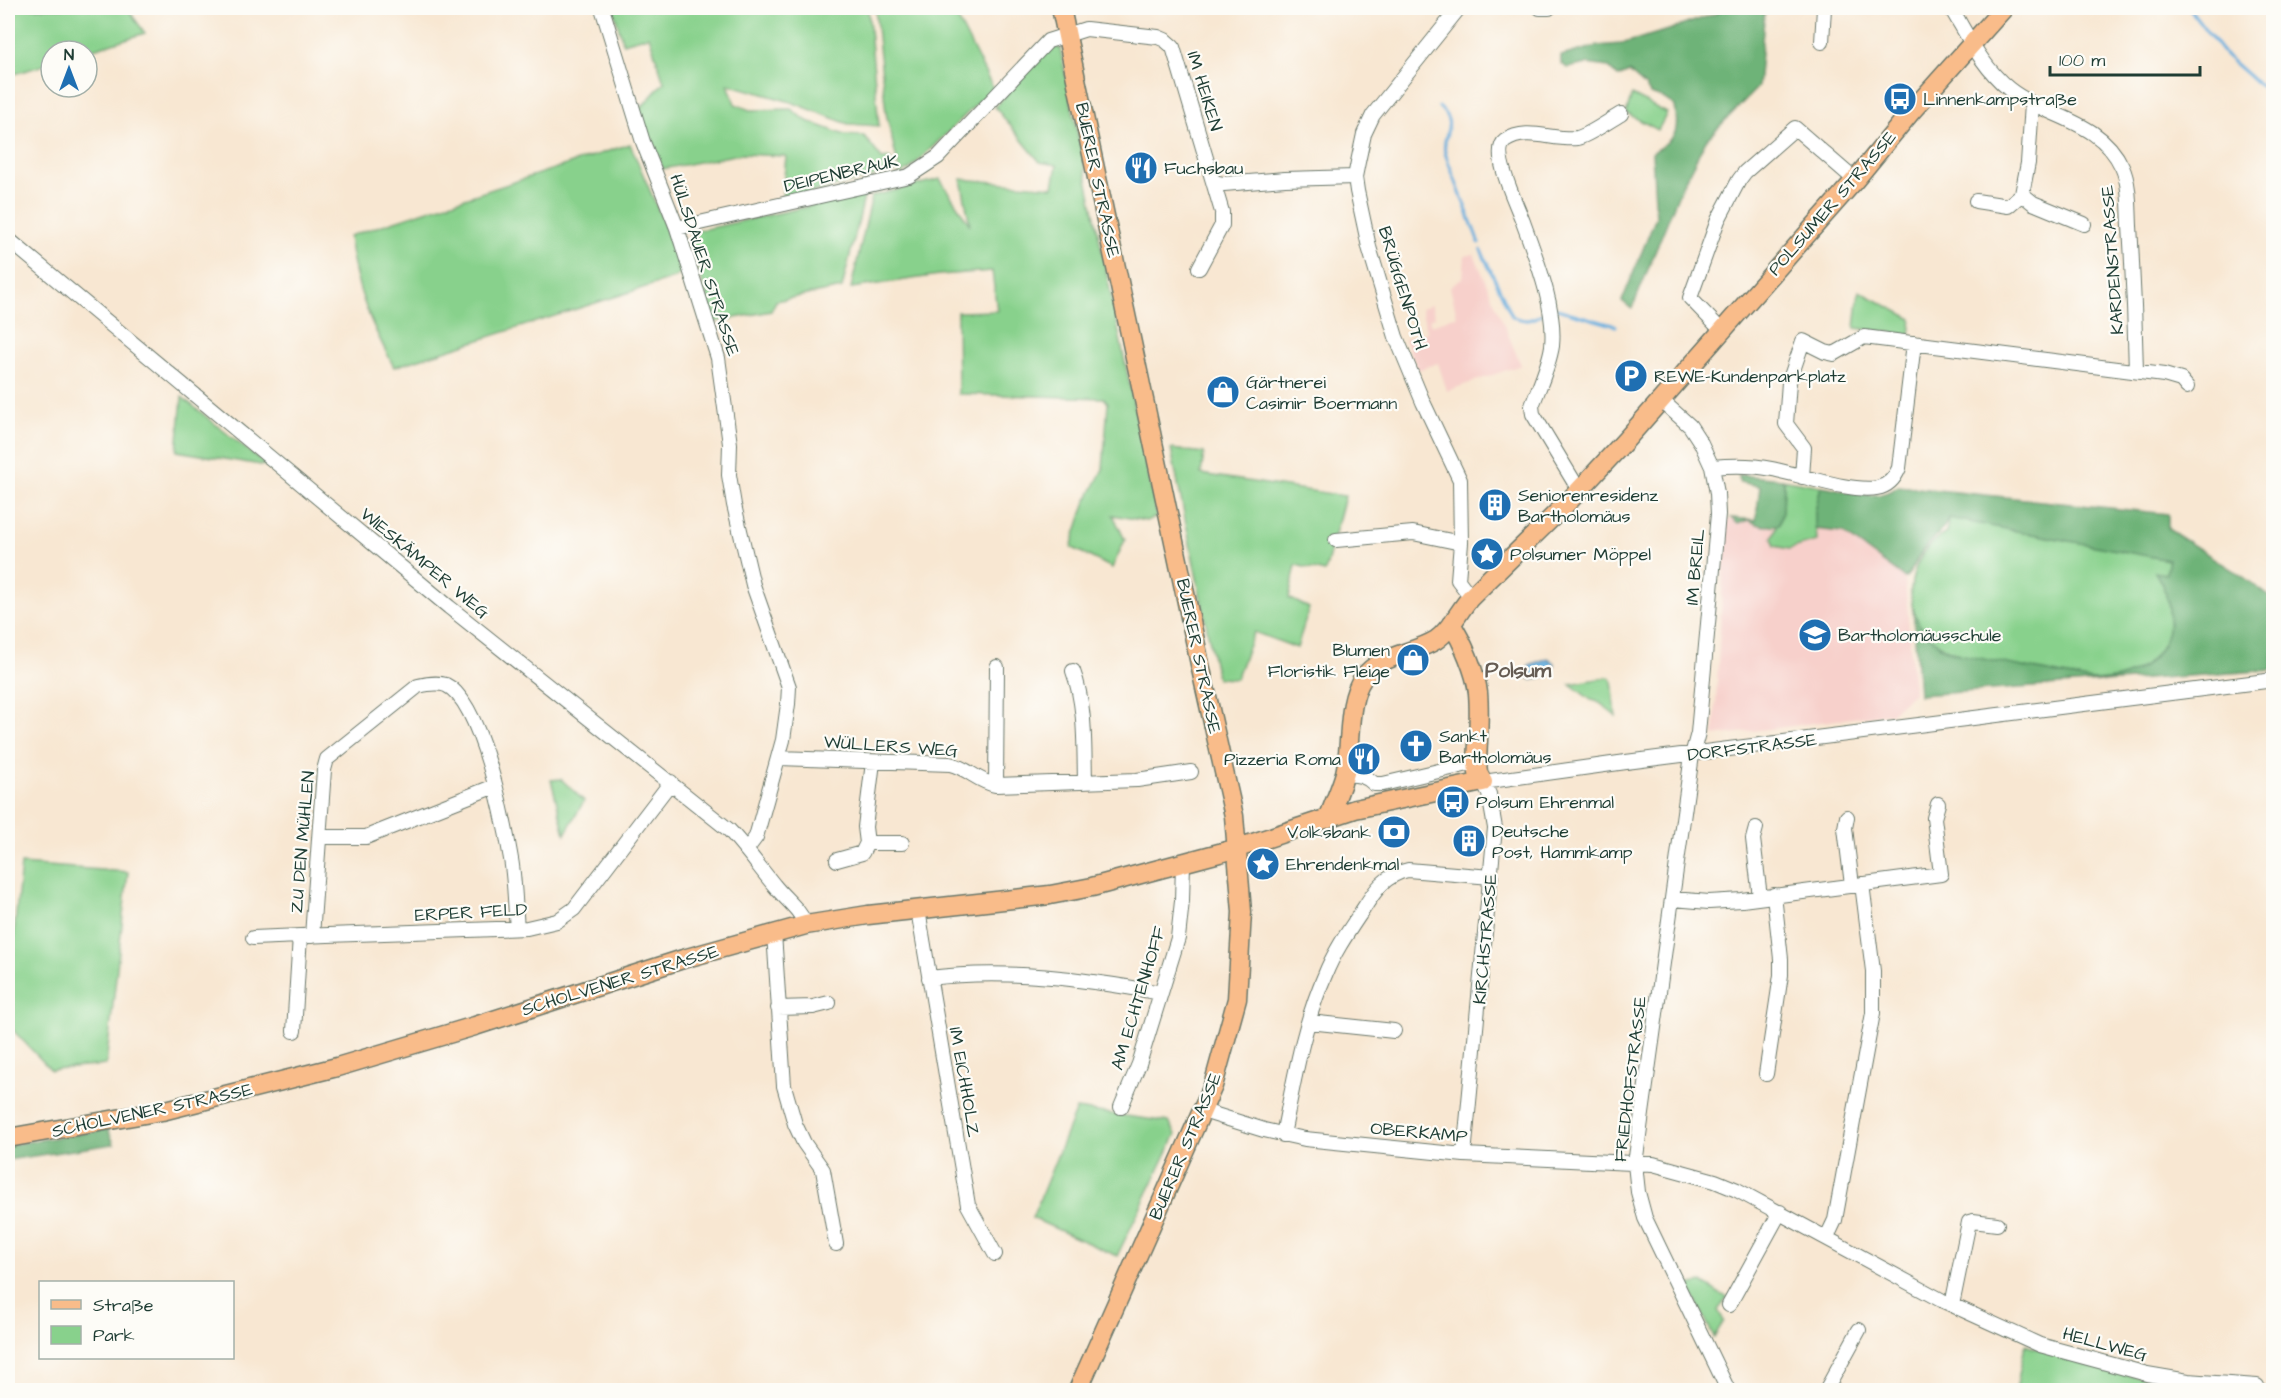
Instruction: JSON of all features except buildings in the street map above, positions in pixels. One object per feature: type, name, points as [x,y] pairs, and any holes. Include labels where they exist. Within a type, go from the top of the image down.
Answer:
[{"type":"main road","name":"BUERER STRASSE","points":[[1061,8],[1234,816],[1242,912],[1237,999],[1221,1061],[1203,1111],[1078,1390]]},
{"type":"main road","name":"POLSUMER STRASSE","points":[[1329,817],[1345,774],[1355,697],[1363,678],[1374,667],[1435,640],[1446,631],[1471,597],[1579,490],[1661,400],[1855,180],[1971,42],[2004,8]]},
{"type":"main road","name":"KIRCHSTRASSE","points":[[1450,624],[1457,633],[1476,681],[1478,693],[1477,762],[1478,773],[1483,782]]},
{"type":"main road","name":"DORFSTRASSE","points":[[1238,848],[1355,809],[1483,782]]},
{"type":"main road","name":"SCHOLVENER STRASSE","points":[[8,1138],[162,1112],[384,1055],[683,959],[806,925],[868,915],[1050,895],[1092,887],[1238,848]]},
{"type":"street","name":"HÜLSDAUER STRASSE","points":[[602,8],[643,142],[676,228],[718,357],[730,444],[729,475],[753,585],[789,687],[779,758],[756,837],[747,849]]},
{"type":"street","name":"BRÜGGENPOTH","points":[[1459,8],[1373,115],[1364,135],[1355,177],[1369,247],[1396,337],[1423,402],[1460,480],[1461,543],[1458,580],[1471,597]]},
{"type":"street","points":[[1539,8],[1549,8]]},
{"type":"street","points":[[1822,42],[1824,8]]},
{"type":"street","points":[[1951,8],[1971,42]]},
{"type":"street","name":"IM HEIKEN","points":[[1067,34],[1086,29],[1158,37],[1173,47],[1222,212],[1222,225],[1199,268]]},
{"type":"street","name":"DEIPENBRAUK","points":[[676,228],[909,176],[938,157],[1042,46],[1048,41],[1067,34]]},
{"type":"street","name":"KARDENSTRASSE","points":[[1971,42],[1982,61],[1999,81],[2032,104],[2073,120],[2091,131],[2105,143],[2123,169],[2128,193],[2134,284],[2136,371]]},
{"type":"street","points":[[1976,201],[2008,206],[2022,194],[2028,163],[2032,104]]},
{"type":"street","points":[[1579,490],[1533,414],[1532,406],[1552,346],[1551,320],[1546,296],[1523,223],[1500,161],[1501,147],[1505,141],[1523,134],[1578,138],[1621,114]]},
{"type":"street","points":[[1722,330],[1690,298],[1718,220],[1745,172],[1796,128],[1855,180]]},
{"type":"street","points":[[1214,182],[1224,184],[1355,177]]},
{"type":"street","points":[[2022,194],[2033,203],[2084,224]]},
{"type":"street","name":"WIESKÄMPER WEG","points":[[8,239],[449,607],[729,830],[747,849],[774,886],[801,914],[806,925]]},
{"type":"street","points":[[1802,477],[1804,448],[1786,424],[1789,382],[1803,341],[1834,354],[1864,337],[2136,371],[2181,380],[2187,387]]},
{"type":"street","points":[[1712,467],[1751,466],[1876,489],[1887,485],[1896,476],[1900,459],[1914,343]]},
{"type":"street","name":"IM BREIL","points":[[1661,400],[1690,426],[1701,442],[1712,467],[1717,493],[1718,514],[1698,733],[1692,755]]},
{"type":"street","points":[[1336,540],[1413,533],[1461,543]]},
{"type":"street","points":[[996,785],[997,667]]},
{"type":"street","points":[[1073,671],[1078,684],[1081,705],[1085,782]]},
{"type":"street","name":"DORFSTRASSE","points":[[1483,782],[1630,761],[2274,680]]},
{"type":"street","name":"ZU DEN MÜHLEN","points":[[306,936],[327,759],[418,686],[431,683],[446,686],[462,700],[477,731],[495,786],[512,862],[517,928]]},
{"type":"street","name":"FRIEDHOFSTRASSE","points":[[1692,755],[1635,1164],[1638,1192],[1645,1218],[1728,1390]]},
{"type":"street","name":"WÜLLERS WEG","points":[[779,758],[950,764],[966,769],[984,783],[996,785],[1146,780],[1191,772]]},
{"type":"street","points":[[837,860],[862,853],[867,843],[865,827],[873,762]]},
{"type":"street","points":[[1345,774],[1361,775],[1369,778],[1374,784],[1383,784],[1477,762]]},
{"type":"street","name":"ERPER FELD","points":[[253,938],[517,928],[542,926],[557,921],[574,909],[671,782]]},
{"type":"street","name":"KIRCHSTRASSE","points":[[1464,1155],[1495,828],[1489,794],[1483,782]]},
{"type":"street","points":[[319,837],[366,837],[495,786]]},
{"type":"street","points":[[1673,899],[1709,902],[1941,874],[1934,818],[1938,804]]},
{"type":"street","points":[[1827,1237],[1835,1220],[1873,1012],[1874,971],[1845,828],[1847,817]]},
{"type":"street","points":[[1756,828],[1753,839],[1781,968],[1766,1074]]},
{"type":"street","points":[[867,843],[902,843]]},
{"type":"street","name":"AM ECHTENHOFF","points":[[1121,1107],[1139,1064],[1178,938],[1183,863]]},
{"type":"street","points":[[1282,1135],[1309,1022],[1324,977],[1334,956],[1383,882],[1395,873],[1408,870],[1491,877]]},
{"type":"street","name":"IM EICHHOLZ","points":[[918,910],[968,1204],[994,1254]]},
{"type":"street","points":[[774,933],[784,1086],[787,1100],[804,1143],[823,1170],[836,1244]]},
{"type":"street","points":[[294,1031],[306,936]]},
{"type":"street","points":[[929,978],[998,973],[1121,986],[1161,993]]},
{"type":"street","points":[[778,1008],[813,1007],[828,1003]]},
{"type":"street","points":[[1309,1022],[1394,1031]]},
{"type":"street","name":"OBERKAMP","points":[[1203,1111],[1282,1135],[1464,1155],[1635,1164]]},
{"type":"street","name":"HELLWEG","points":[[1635,1164],[1653,1164],[1715,1181],[1737,1190],[1952,1305],[2040,1345],[2146,1374],[2188,1381],[2257,1386]]},
{"type":"street","points":[[1729,1305],[1780,1212]]},
{"type":"street","points":[[1952,1305],[1969,1222],[1997,1224]]},
{"type":"street","points":[[1826,1390],[1859,1330]]},
{"type":"shaded area","points":[[1474,254],[1521,365],[1447,391],[1438,363],[1418,370],[1405,339],[1427,332],[1421,308],[1431,305],[1435,317],[1429,319],[1431,325],[1457,316],[1450,287],[1463,277],[1465,256]]},
{"type":"shaded area","name":"Bartholomäusschule","points":[[1726,519],[1842,532],[1905,578],[1914,693],[1891,713],[1714,736]]},
{"type":"green space","points":[[8,8],[127,8],[145,33],[99,47],[99,39],[39,39],[39,67],[8,76]]},
{"type":"green space","points":[[613,8],[868,8],[879,126],[848,124],[791,102],[728,84],[735,104],[750,110],[791,109],[807,121],[845,135],[864,136],[882,159],[890,158],[896,171],[782,200],[786,156],[740,154],[663,169],[639,110],[664,82],[649,36],[623,43]]},
{"type":"green space","points":[[875,8],[952,8],[993,88],[910,169],[900,174],[886,113]]},
{"type":"green space","points":[[1724,8],[1765,8],[1758,87],[1706,140],[1681,188],[1632,309],[1622,301],[1656,217],[1652,153],[1671,139],[1674,134],[1677,123],[1675,106],[1663,98],[1650,94],[1646,87],[1629,72],[1618,77],[1608,67],[1587,64],[1567,68],[1561,63],[1561,56],[1597,46],[1621,44],[1672,29],[1717,13]]},
{"type":"green space","points":[[1051,45],[1060,48],[1157,517],[1146,521],[1113,515],[1125,540],[1112,568],[1071,547],[1085,504],[1103,469],[1108,403],[1104,398],[958,394],[957,312],[997,311],[992,271],[939,275],[851,288],[872,196],[940,179],[970,225],[961,179],[1053,187],[1057,165],[1040,162],[995,107]]},
{"type":"green space","points":[[1632,95],[1667,113],[1658,130],[1626,113]]},
{"type":"green space","points":[[630,144],[663,221],[681,273],[674,278],[394,367],[365,304],[355,273],[349,236]]},
{"type":"green space","points":[[865,194],[842,288],[776,301],[771,311],[715,322],[689,240],[692,232]]},
{"type":"green space","points":[[1859,291],[1912,319],[1910,335],[1855,328]]},
{"type":"green space","points":[[182,397],[267,466],[177,451]]},
{"type":"green space","points":[[1171,449],[1204,453],[1201,474],[1345,496],[1325,572],[1296,565],[1289,598],[1309,608],[1297,648],[1254,632],[1236,679],[1217,678]]},
{"type":"green space","points":[[1739,475],[1782,479],[1784,482],[1783,511],[1779,525],[1760,525],[1749,520],[1738,524],[1731,518],[1756,520],[1760,486],[1739,482]]},
{"type":"green space","points":[[1782,479],[1821,486],[1815,512],[1817,541],[1789,549],[1775,546],[1772,538],[1783,511],[1784,482]]},
{"type":"green space","points":[[1821,486],[1870,495],[1889,492],[1898,486],[2168,514],[2168,529],[2245,578],[2273,599],[2273,670],[1919,695],[1913,608],[1919,624],[1929,635],[1941,647],[1954,653],[2092,681],[2115,679],[2134,672],[2150,661],[2161,648],[2168,631],[2169,612],[2165,593],[2155,572],[2166,574],[2169,560],[1949,518],[1921,553],[1905,578],[1842,532],[1815,529],[1815,512]]},
{"type":"green space","points":[[1949,518],[2169,560],[2166,574],[2156,573],[2166,593],[2170,613],[2168,632],[2161,648],[2149,662],[2134,672],[2114,679],[2092,681],[1979,659],[1945,648],[1931,639],[1920,626],[1913,610],[1911,590],[1914,573],[1921,557],[1946,533]]},
{"type":"green space","points":[[1609,677],[1612,680],[1616,716],[1570,684]]},
{"type":"green space","points":[[561,779],[584,801],[565,834],[551,780]]},
{"type":"green space","points":[[21,864],[128,872],[106,1065],[51,1070],[8,1025],[8,995]]},
{"type":"green space","points":[[1076,1109],[1169,1122],[1176,1134],[1117,1256],[1032,1218]]},
{"type":"green space","points":[[108,1129],[114,1144],[8,1160],[8,1145]]},
{"type":"green space","points":[[1702,1282],[1728,1297],[1718,1310],[1724,1321],[1714,1337],[1688,1285]]},
{"type":"green space","points":[[2025,1345],[2087,1365],[2158,1381],[2244,1390],[2016,1390]]},
{"type":"water","points":[[1548,658],[1555,663],[1553,671],[1544,677],[1532,680],[1527,677],[1526,672],[1529,665]]},
{"type":"waterway","points":[[2189,8],[2224,54],[2274,98]]},
{"type":"waterway","points":[[1439,107],[1449,124],[1444,146],[1445,153],[1479,243]]},
{"type":"waterway","points":[[1481,250],[1512,316],[1529,320],[1544,313]]},
{"type":"waterway","points":[[1557,309],[1616,326]]},
{"type":"place","name":"Linnenkampstraße","points":[[1900,99]]},
{"type":"place","name":"Fuchsbau","points":[[1141,168]]},
{"type":"place","name":"REWE-Kundenparkplatz","points":[[1631,376]]},
{"type":"place","name":"Gärtnerei Casimir Boermann","points":[[1223,392]]},
{"type":"place","name":"Seniorenresidenz Bartholomäus","points":[[1495,505]]},
{"type":"place","name":"Polsumer Möppel","points":[[1487,554]]},
{"type":"place","name":"Bartholomäusschule","points":[[1815,635]]},
{"type":"place","name":"Blumen Floristik Fleige","points":[[1413,660]]},
{"type":"place","name":"Sankt Bartholomäus","points":[[1416,746]]},
{"type":"place","name":"Pizzeria Roma","points":[[1364,759]]},
{"type":"place","name":"Polsum Ehrenmal","points":[[1453,802]]},
{"type":"place","name":"Volksbank","points":[[1394,832]]},
{"type":"place","name":"Deutsche Post, Hammkamp","points":[[1469,841]]},
{"type":"place","name":"Ehrendenkmal","points":[[1263,864]]},
{"type":"district","name":"Polsum","points":[[1518,670]]}]
